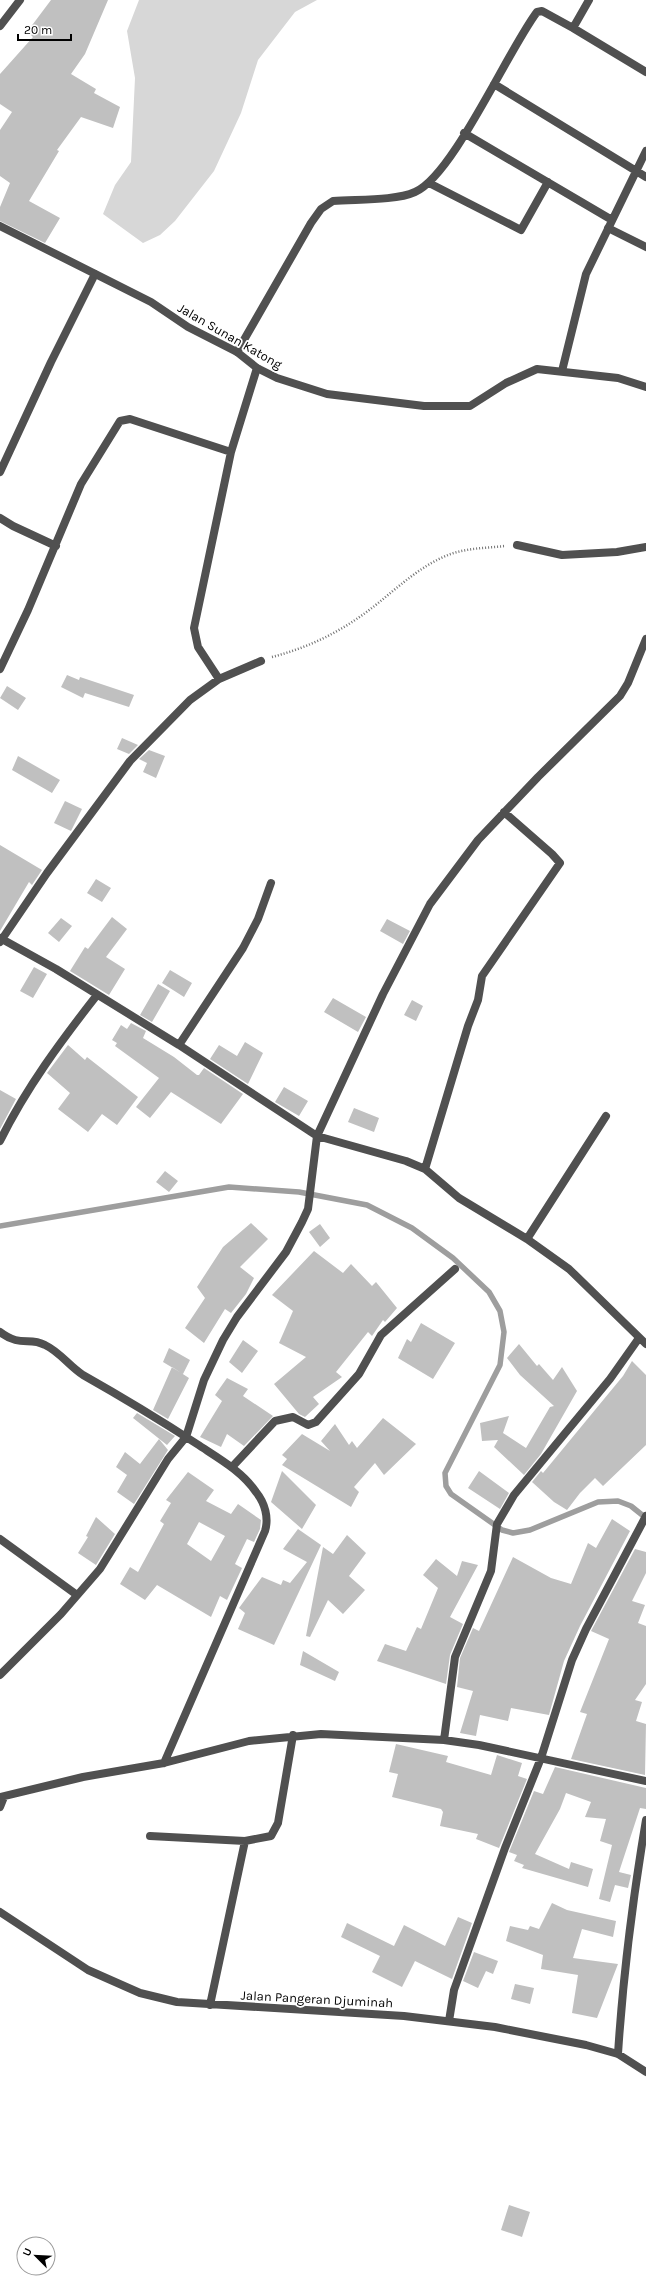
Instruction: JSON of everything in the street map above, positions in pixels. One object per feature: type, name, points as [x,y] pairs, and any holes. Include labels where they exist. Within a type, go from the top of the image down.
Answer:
[{"type":"street","points":[[0,26],[20,0]]},
{"type":"street","points":[[573,28],[590,0]]},
{"type":"street","points":[[237,352],[312,223],[326,204],[333,201],[409,194],[429,183],[448,159],[537,12],[542,11],[573,28],[646,72]]},
{"type":"street","points":[[494,84],[646,177]]},
{"type":"street","points":[[464,133],[612,220]]},
{"type":"street","points":[[562,370],[586,274],[646,151]]},
{"type":"street","points":[[429,183],[521,230],[548,182]]},
{"type":"street","name":"Jalan Sunan Katong","points":[[0,226],[151,302],[188,327],[237,352],[258,368],[277,378],[327,394],[440,407],[470,406],[506,383],[537,369],[562,370],[618,378],[646,387]]},
{"type":"street","points":[[608,228],[646,247]]},
{"type":"street","points":[[0,472],[51,362],[95,274]]},
{"type":"street","points":[[219,679],[198,647],[194,628],[231,452],[258,368]]},
{"type":"street","points":[[0,669],[56,546],[81,484],[115,426],[123,419],[130,419],[231,452]]},
{"type":"street","points":[[0,518],[13,526],[56,546]]},
{"type":"street","points":[[518,545],[562,555],[617,552],[646,547]]},
{"type":"street","points":[[0,1675],[100,1569],[168,1460],[186,1437],[204,1380],[223,1340],[237,1318],[286,1252],[308,1209],[317,1136],[383,994],[430,904],[478,840],[620,696],[628,683],[646,640]]},
{"type":"street","points":[[261,661],[219,679],[190,700],[130,761],[47,873],[1,940],[56,969],[180,1045],[317,1136],[406,1161],[425,1169],[479,1211],[527,1239],[569,1270],[646,1344]]},
{"type":"street","points":[[425,1169],[468,1026],[478,1000],[482,976],[560,863],[552,854],[504,812]]},
{"type":"street","points":[[180,1045],[243,948],[258,918],[271,882]]},
{"type":"street","points":[[0,1141],[56,1048],[97,995]]},
{"type":"street","points":[[527,1239],[606,1116]]},
{"type":"street","points":[[232,1467],[275,1421],[283,1417],[293,1417],[308,1425],[316,1422],[359,1374],[381,1335],[455,1270]]},
{"type":"street","points":[[0,1332],[18,1342],[38,1342],[56,1350],[77,1371],[186,1437],[232,1467],[256,1492],[268,1521],[164,1763]]},
{"type":"street","points":[[444,1740],[455,1657],[491,1572],[497,1524],[514,1495],[610,1379],[639,1338]]},
{"type":"street","points":[[449,2021],[454,1990],[505,1848],[541,1758],[572,1660],[586,1629],[646,1516]]},
{"type":"street","points":[[0,1539],[77,1595]]},
{"type":"street","points":[[0,1807],[2,1797],[83,1778],[164,1763],[249,1741],[294,1735],[321,1734],[444,1740],[479,1745],[646,1781]]},
{"type":"street","points":[[150,1836],[245,1842],[271,1836],[278,1823],[294,1735]]},
{"type":"street","points":[[618,2054],[620,2014],[638,1869],[646,1820]]},
{"type":"street","points":[[210,2005],[245,1842]]},
{"type":"street","name":"Jalan Pangeran Djuminah","points":[[0,1912],[37,1938],[103,1977],[140,1992],[177,2002],[210,2005],[313,2009],[449,2021],[495,2027],[564,2040],[618,2054],[646,2072]]},
{"type":"path","points":[[261,661],[303,648],[358,618],[415,574],[448,556],[468,549],[518,545]]},
{"type":"shaded area","points":[[139,0],[317,0],[295,12],[258,60],[241,113],[214,171],[175,221],[160,235],[143,243],[103,214],[115,185],[131,162],[135,78],[127,31]]},
{"type":"building","points":[[51,0],[108,0],[85,54],[71,74],[96,89],[94,93],[120,107],[113,128],[81,117],[57,150],[59,151],[29,201],[60,218],[45,243],[0,221],[0,207],[10,183],[0,176],[0,130],[12,112],[0,104],[0,74],[33,37],[27,32]]},
{"type":"building","points":[[67,675],[79,680],[80,677],[134,695],[129,707],[85,693],[83,698],[61,687]]},
{"type":"building","points":[[7,686],[26,698],[18,710],[0,698]]},
{"type":"building","points":[[122,738],[138,745],[129,754],[117,749]]},
{"type":"building","points":[[149,750],[165,756],[156,778],[143,772],[147,763],[139,759]]},
{"type":"building","points":[[18,756],[60,780],[52,793],[12,770]]},
{"type":"building","points":[[65,801],[82,809],[71,831],[54,823]]},
{"type":"building","points":[[0,845],[42,870],[32,885],[29,882],[0,931]]},
{"type":"building","points":[[96,879],[111,888],[102,902],[87,893]]},
{"type":"building","points":[[112,917],[127,929],[106,957],[125,969],[109,995],[70,971],[85,947],[88,949]]},
{"type":"building","points":[[61,918],[72,926],[59,942],[48,933]]},
{"type":"building","points":[[387,919],[410,931],[403,944],[380,931]]},
{"type":"building","points":[[34,967],[47,974],[33,998],[20,991]]},
{"type":"building","points":[[170,970],[192,983],[184,997],[162,983]]},
{"type":"building","points":[[158,984],[170,991],[152,1022],[140,1015]]},
{"type":"building","points":[[333,998],[366,1017],[358,1032],[324,1012]]},
{"type":"building","points":[[412,1000],[423,1006],[416,1021],[404,1015]]},
{"type":"building","points":[[131,1023],[146,1031],[143,1038],[174,1057],[197,1075],[199,1075],[204,1068],[243,1094],[221,1124],[171,1092],[150,1118],[136,1107],[159,1078],[115,1046],[117,1043],[112,1040],[121,1025],[127,1029]]},
{"type":"building","points":[[245,1042],[263,1053],[248,1084],[210,1059],[219,1045],[237,1056]]},
{"type":"building","points":[[68,1045],[85,1060],[87,1057],[138,1097],[117,1125],[102,1114],[88,1132],[58,1109],[70,1093],[47,1073]]},
{"type":"building","points":[[284,1087],[308,1101],[299,1116],[275,1102]]},
{"type":"building","points":[[0,1090],[16,1099],[0,1129]]},
{"type":"building","points":[[354,1108],[379,1118],[374,1132],[348,1122]]},
{"type":"building","points":[[165,1171],[178,1181],[169,1192],[156,1182]]},
{"type":"building","points":[[251,1223],[268,1239],[240,1267],[254,1278],[246,1294],[231,1313],[225,1309],[204,1343],[185,1328],[205,1298],[197,1287],[223,1247]]},
{"type":"building","points":[[320,1224],[330,1238],[320,1247],[309,1232]]},
{"type":"building","points":[[314,1251],[343,1273],[351,1264],[372,1286],[376,1282],[397,1308],[385,1322],[383,1320],[372,1336],[368,1332],[336,1372],[342,1377],[313,1397],[319,1404],[305,1417],[299,1414],[274,1384],[306,1357],[279,1343],[293,1311],[272,1295]]},
{"type":"building","points":[[421,1323],[455,1343],[433,1379],[398,1358],[407,1339],[411,1342]]},
{"type":"building","points":[[243,1340],[258,1351],[242,1373],[229,1362]]},
{"type":"building","points":[[519,1344],[537,1366],[539,1364],[553,1380],[562,1367],[577,1391],[541,1454],[524,1475],[494,1447],[498,1440],[482,1441],[480,1423],[509,1416],[503,1433],[526,1448],[550,1407],[554,1406],[520,1375],[507,1358]]},
{"type":"building","points":[[169,1348],[190,1360],[183,1374],[163,1362]]},
{"type":"building","points":[[632,1361],[646,1375],[646,1445],[603,1486],[595,1478],[580,1493],[567,1510],[554,1502],[532,1482],[541,1471],[543,1473],[623,1376]]},
{"type":"building","points":[[172,1367],[189,1378],[168,1419],[153,1410]]},
{"type":"building","points":[[227,1378],[248,1389],[243,1396],[273,1416],[244,1446],[227,1434],[221,1447],[200,1437],[222,1401],[215,1395]]},
{"type":"building","points":[[137,1413],[175,1436],[167,1445],[133,1418]]},
{"type":"building","points":[[383,1418],[416,1444],[384,1475],[375,1463],[354,1487],[359,1492],[351,1507],[282,1465],[287,1459],[282,1455],[302,1434],[330,1451],[321,1441],[335,1424],[349,1445],[352,1441],[357,1448]]},
{"type":"building","points":[[159,1439],[168,1450],[134,1504],[117,1492],[127,1475],[116,1467],[125,1452],[140,1464]]},
{"type":"building","points":[[282,1471],[316,1505],[302,1529],[271,1502]]},
{"type":"building","points":[[479,1471],[509,1493],[500,1509],[468,1488]]},
{"type":"building","points":[[188,1472],[214,1490],[206,1501],[231,1514],[238,1504],[261,1520],[260,1529],[254,1542],[247,1539],[235,1564],[242,1568],[227,1600],[220,1596],[211,1617],[157,1585],[145,1600],[120,1584],[130,1567],[138,1572],[164,1524],[160,1521],[171,1503],[166,1500]],"holes":[[[199,1522],[225,1536],[211,1561],[187,1544]]]},
{"type":"building","points":[[96,1517],[115,1534],[96,1565],[78,1553],[88,1537],[86,1536]]},
{"type":"building","points":[[612,1519],[630,1531],[580,1626],[564,1661],[549,1715],[511,1708],[508,1721],[480,1715],[476,1736],[460,1733],[473,1691],[457,1687],[460,1658],[473,1628],[479,1631],[513,1557],[551,1578],[571,1584],[588,1543],[596,1548]]},
{"type":"building","points":[[298,1529],[321,1545],[274,1645],[238,1629],[245,1613],[239,1608],[262,1577],[281,1585],[283,1580],[290,1583],[307,1562],[283,1549]]},
{"type":"building","points":[[347,1535],[366,1553],[349,1576],[365,1590],[343,1614],[328,1600],[310,1637],[306,1636],[323,1547],[333,1554]]},
{"type":"building","points":[[635,1549],[646,1552],[646,1573],[632,1601],[645,1605],[638,1623],[646,1626],[646,1684],[635,1700],[642,1702],[636,1721],[646,1724],[645,1775],[571,1759],[587,1714],[580,1712],[609,1639],[591,1631]]},
{"type":"building","points":[[436,1559],[457,1576],[462,1561],[478,1565],[450,1617],[463,1624],[450,1655],[446,1684],[377,1661],[385,1644],[406,1651],[417,1627],[421,1629],[438,1588],[423,1575]]},
{"type":"building","points":[[303,1651],[339,1672],[335,1681],[300,1665]]},
{"type":"building","points":[[396,1744],[448,1756],[446,1762],[491,1775],[497,1755],[522,1763],[518,1776],[527,1779],[499,1848],[476,1839],[478,1834],[440,1826],[443,1812],[441,1809],[392,1797],[398,1774],[389,1772]]},
{"type":"building","points":[[555,1767],[646,1788],[646,1809],[640,1808],[619,1872],[631,1875],[628,1888],[615,1885],[610,1902],[599,1899],[612,1845],[600,1841],[606,1819],[585,1817],[591,1802],[566,1793],[560,1809],[535,1854],[569,1869],[571,1862],[593,1869],[588,1887],[522,1868],[524,1865],[514,1861],[517,1855],[509,1852],[534,1791],[543,1794]]},
{"type":"building","points":[[552,1903],[567,1910],[616,1921],[613,1937],[582,1929],[573,1958],[618,1964],[597,2018],[572,2013],[578,1975],[541,1969],[543,1955],[506,1941],[510,1926],[528,1930],[530,1926],[539,1929]]},
{"type":"building","points":[[458,1917],[472,1923],[452,1979],[415,1961],[402,1987],[372,1972],[380,1956],[341,1937],[347,1923],[394,1946],[404,1925],[445,1946]]},
{"type":"building","points":[[474,1952],[498,1961],[493,1974],[486,1971],[478,1988],[463,1981]]},
{"type":"building","points":[[515,1984],[534,1988],[530,2004],[511,1999]]},
{"type":"building","points":[[509,2205],[530,2212],[522,2237],[501,2230]]},
{"type":"waterway","points":[[0,1226],[229,1187],[299,1192],[367,1205],[412,1228],[453,1258],[489,1292],[500,1311],[504,1332],[500,1365],[445,1473],[446,1486],[451,1494],[502,1530],[513,1533],[530,1530],[598,1502],[618,1501],[631,1506],[646,1518]]}]
